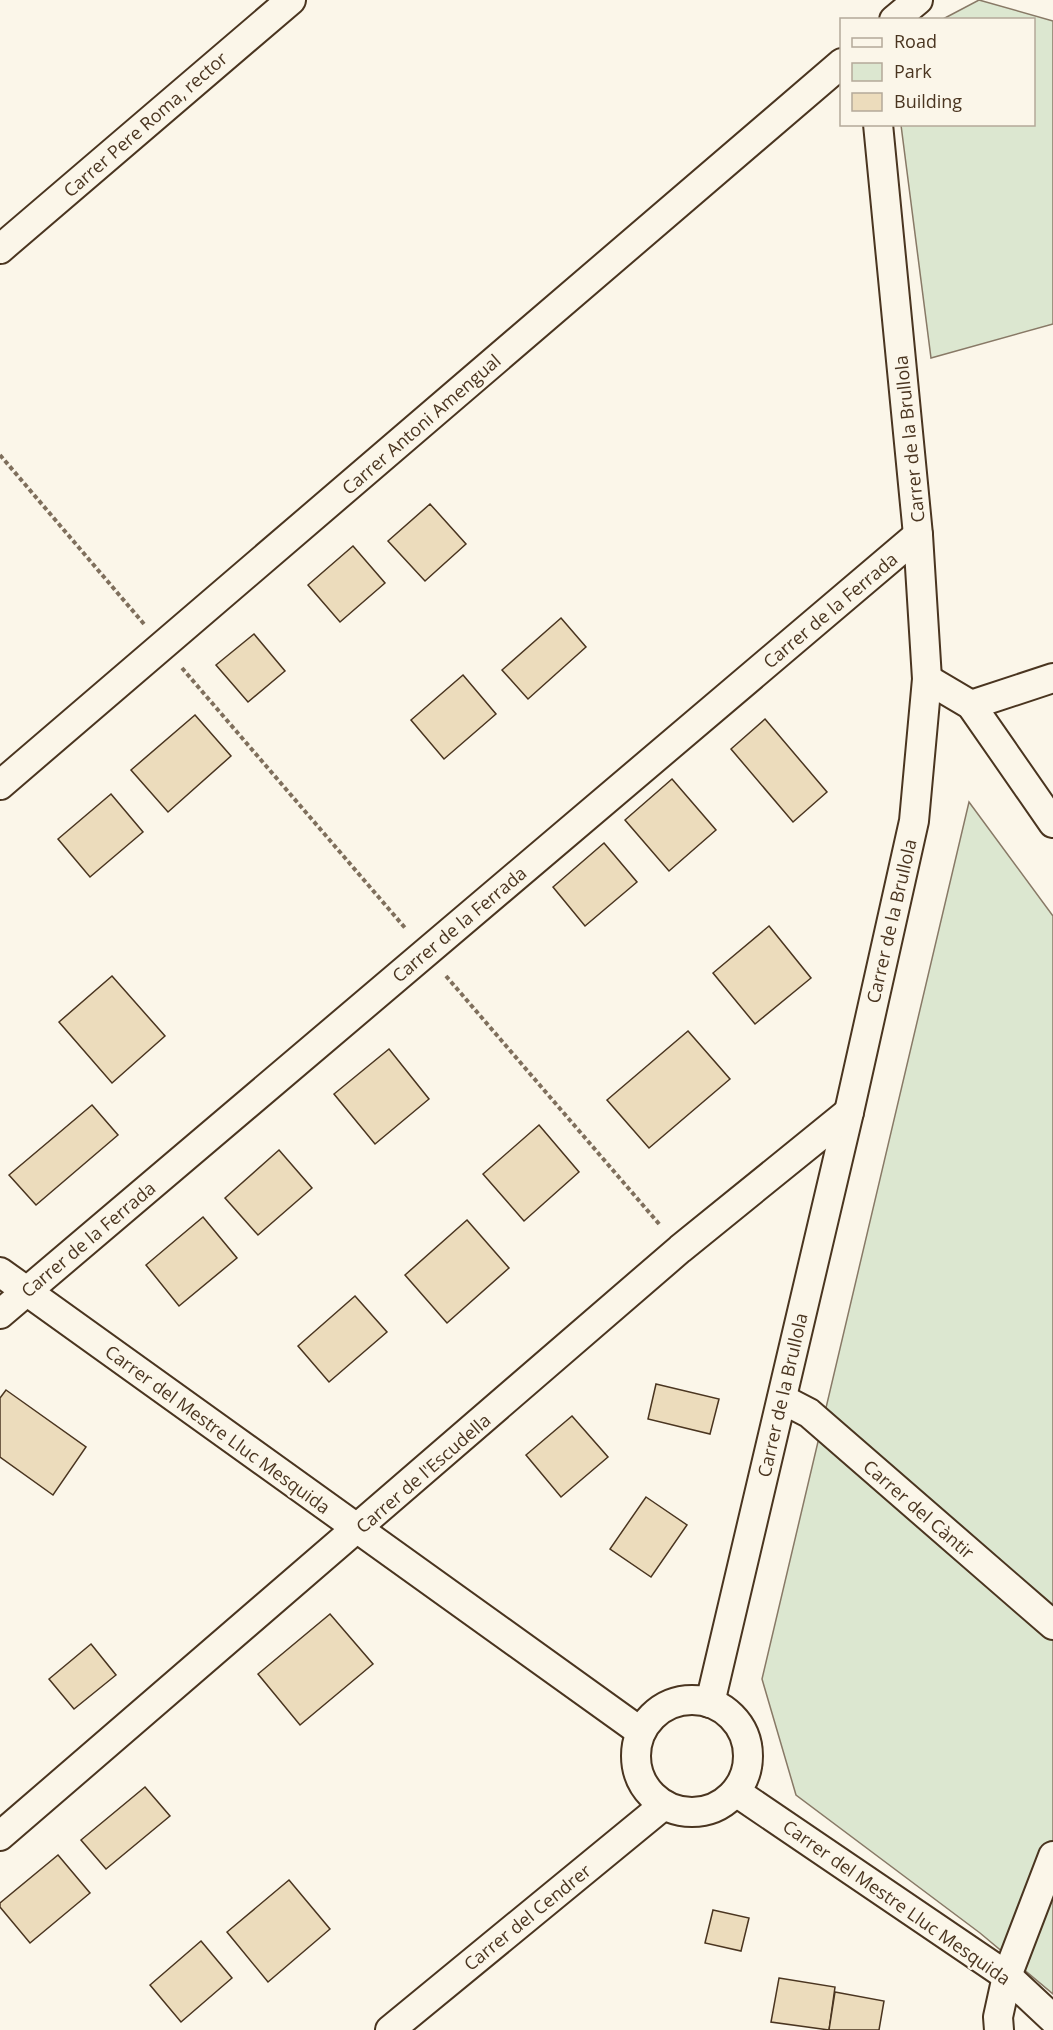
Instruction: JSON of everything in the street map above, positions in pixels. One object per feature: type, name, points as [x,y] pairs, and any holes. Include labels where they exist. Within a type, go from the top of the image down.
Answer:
[{"type":"street","name":"Carrer Pere Roma, rector","points":[[0,249],[291,0]]},
{"type":"street","points":[[896,18],[918,0]]},
{"type":"street","name":"Carrer Antoni Amengual","points":[[0,785],[840,65]]},
{"type":"street","name":"Carrer de la Brullola","points":[[710,1703],[849,1112],[914,821],[927,679],[918,535],[878,126]]},
{"type":"street","name":"Carrer de la Ferrada","points":[[0,1314],[918,535]]},
{"type":"street","points":[[971,705],[1053,678]]},
{"type":"street","points":[[927,679],[971,705],[1053,823]]},
{"type":"street","name":"Carrer de l'Escudella","points":[[0,1836],[680,1249],[849,1112]]},
{"type":"street","name":"Carrer del Mestre Lluc Mesquida","points":[[0,1272],[641,1732]]},
{"type":"street","name":"Carrer del Càntir","points":[[782,1399],[809,1413],[1053,1625]]},
{"type":"street","points":[[694,1700],[710,1703],[726,1711],[739,1724],[746,1740],[748,1758],[745,1776],[736,1792],[724,1803],[710,1810],[678,1811],[664,1805],[651,1795],[639,1773],[636,1748],[641,1732],[650,1719],[670,1705],[694,1700]]},
{"type":"street","name":"Carrer del Mestre Lluc Mesquida","points":[[736,1792],[1007,1976],[1053,2019]]},
{"type":"street","name":"Carrer del Cendrer","points":[[405,2024],[664,1805]]},
{"type":"street","points":[[999,2030],[998,2017],[1007,1976],[1053,1856]]},
{"type":"path","points":[[0,455],[147,627]]},
{"type":"path","points":[[176,661],[406,930]]},
{"type":"path","points":[[445,975],[662,1227]]},
{"type":"green space","points":[[979,0],[1053,21],[1053,324],[931,358],[901,126],[1035,126],[1035,18],[945,18]]},
{"type":"green space","points":[[969,802],[1053,916],[1053,1994],[980,1933],[796,1795],[762,1679]]},
{"type":"building","points":[[430,504],[466,544],[425,581],[388,541]]},
{"type":"building","points":[[353,546],[385,583],[340,622],[308,585]]},
{"type":"building","points":[[561,618],[586,647],[528,699],[502,670]]},
{"type":"building","points":[[254,634],[285,671],[248,702],[216,665]]},
{"type":"building","points":[[463,675],[496,714],[444,759],[411,720]]},
{"type":"building","points":[[195,715],[231,756],[168,812],[131,770]]},
{"type":"building","points":[[765,719],[827,792],[793,822],[731,749]]},
{"type":"building","points":[[672,779],[716,830],[669,871],[625,820]]},
{"type":"building","points":[[111,794],[143,832],[90,877],[58,839]]},
{"type":"building","points":[[604,843],[637,882],[585,926],[553,887]]},
{"type":"building","points":[[769,926],[811,978],[755,1024],[713,973]]},
{"type":"building","points":[[112,976],[165,1036],[112,1083],[59,1022]]},
{"type":"building","points":[[688,1031],[730,1079],[649,1148],[607,1100]]},
{"type":"building","points":[[389,1049],[429,1099],[375,1144],[334,1094]]},
{"type":"building","points":[[92,1105],[118,1135],[36,1205],[9,1175]]},
{"type":"building","points":[[539,1125],[579,1172],[524,1221],[483,1174]]},
{"type":"building","points":[[279,1150],[312,1188],[258,1235],[225,1198]]},
{"type":"building","points":[[203,1217],[237,1258],[179,1306],[146,1265]]},
{"type":"building","points":[[467,1220],[509,1268],[447,1323],[405,1275]]},
{"type":"building","points":[[355,1296],[387,1332],[329,1382],[298,1346]]},
{"type":"building","points":[[656,1384],[719,1399],[710,1434],[648,1419]]},
{"type":"building","points":[[6,1390],[86,1447],[53,1495],[0,1457],[0,1398]]},
{"type":"building","points":[[572,1416],[608,1457],[561,1497],[526,1455]]},
{"type":"building","points":[[646,1497],[687,1525],[651,1577],[610,1549]]},
{"type":"building","points":[[330,1614],[373,1664],[300,1725],[258,1674]]},
{"type":"building","points":[[91,1644],[116,1675],[74,1709],[49,1679]]},
{"type":"building","points":[[145,1787],[170,1816],[106,1869],[81,1840]]},
{"type":"building","points":[[58,1855],[90,1893],[30,1943],[0,1907],[0,1903]]},
{"type":"building","points":[[289,1880],[330,1929],[268,1982],[227,1932]]},
{"type":"building","points":[[713,1910],[749,1918],[741,1951],[705,1943]]},
{"type":"building","points":[[201,1941],[232,1978],[181,2022],[150,1985]]},
{"type":"building","points":[[779,1978],[835,1987],[829,2030],[771,2022]]},
{"type":"building","points":[[835,1992],[884,2001],[879,2030],[829,2030]]}]
